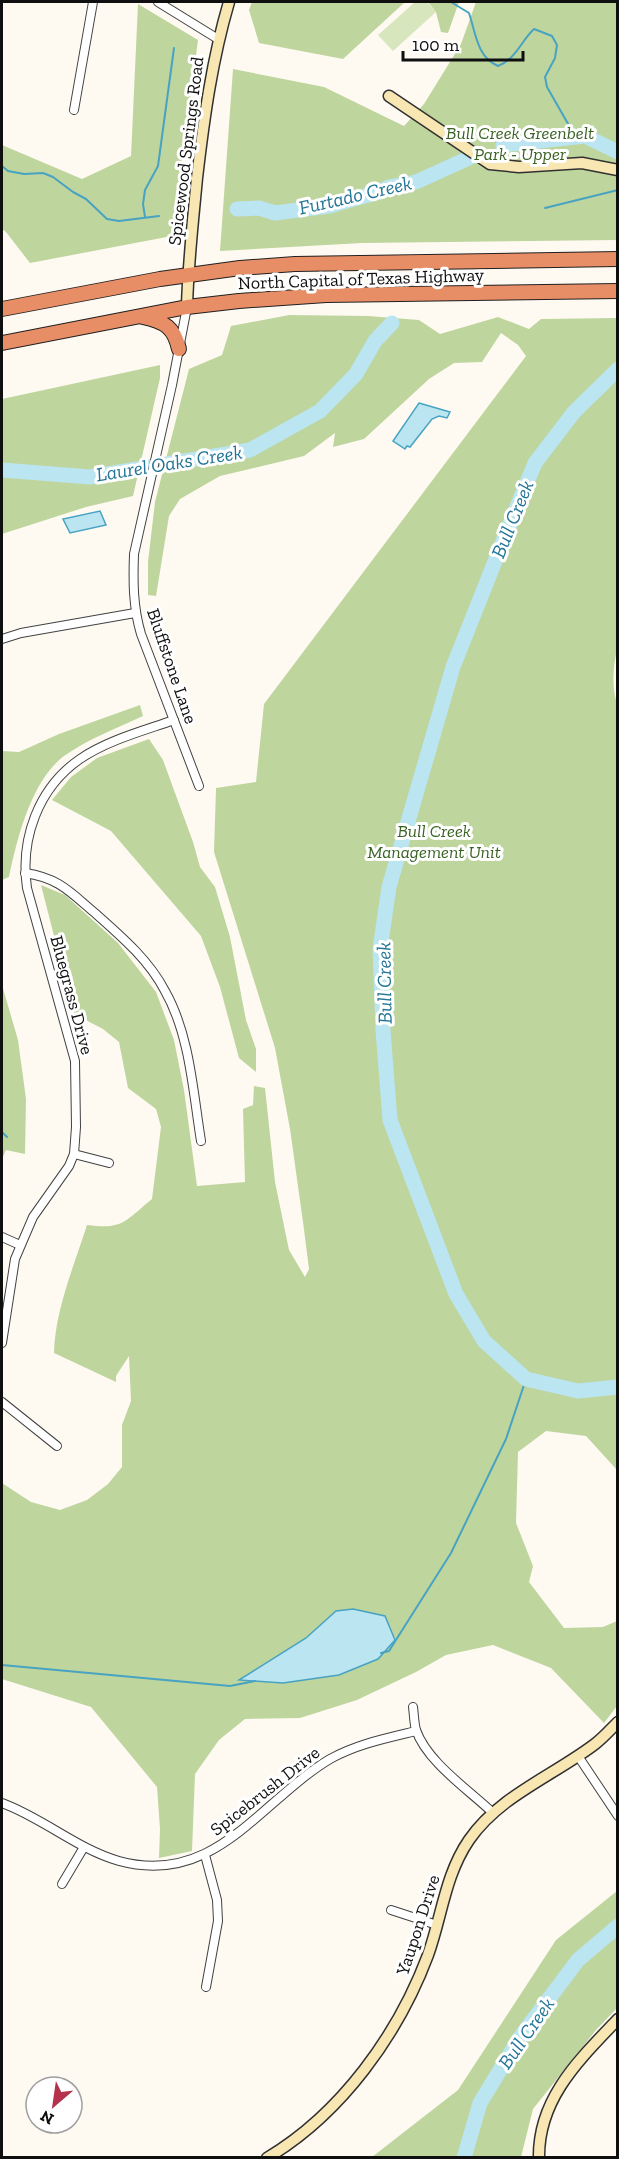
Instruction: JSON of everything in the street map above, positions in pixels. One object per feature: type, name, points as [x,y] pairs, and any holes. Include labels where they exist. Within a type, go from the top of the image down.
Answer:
[{"type":"highway","name":"North Capital of Texas Highway","points":[[2,309],[188,274],[295,264],[618,259]]},
{"type":"highway","name":"North Capital of Texas Highway","points":[[2,343],[187,307],[239,301],[326,295],[618,291]]},
{"type":"highway","points":[[138,316],[165,324],[176,336],[179,349]]},
{"type":"street","points":[[74,110],[93,2]]},
{"type":"street","points":[[158,2],[218,39]]},
{"type":"street","name":"Spicewood Springs Road","points":[[187,307],[188,274],[207,97],[218,39],[229,2]]},
{"type":"street","points":[[389,96],[490,164],[519,167],[582,163],[618,170]]},
{"type":"street","name":"Bluffstone Lane","points":[[187,307],[172,385],[142,513],[134,554],[133,579],[135,613],[148,655],[200,786]]},
{"type":"street","points":[[2,639],[21,633],[135,613]]},
{"type":"street","name":"Bluegrass Drive","points":[[2,1343],[10,1282],[20,1245],[33,1217],[63,1177],[74,1154],[76,1127],[75,1061],[30,901],[25,873],[28,840],[45,795],[56,780],[80,759],[108,744],[174,720]]},
{"type":"street","points":[[25,873],[42,876],[61,884],[123,938],[146,963],[165,990],[179,1024],[188,1059],[201,1142]]},
{"type":"street","points":[[74,1154],[109,1163]]},
{"type":"street","points":[[2,1237],[20,1245]]},
{"type":"street","points":[[2,1402],[57,1446]]},
{"type":"street","points":[[413,1707],[416,1731],[427,1749],[441,1766],[493,1813]]},
{"type":"street","name":"Yaupon Drive","points":[[267,2157],[298,2137],[331,2109],[382,2043],[412,1995],[437,1925],[449,1879],[458,1857],[480,1826],[493,1813],[597,1743],[618,1722]]},
{"type":"street","name":"Spicebrush Drive","points":[[2,1803],[20,1810],[84,1847],[121,1862],[143,1865],[182,1863],[205,1855],[228,1842],[330,1759],[365,1744],[416,1731]]},
{"type":"street","points":[[578,1756],[618,1816]]},
{"type":"street","points":[[62,1884],[84,1847]]},
{"type":"street","points":[[205,1855],[217,1900],[218,1921],[206,1987]]},
{"type":"street","points":[[391,1910],[437,1925]]},
{"type":"street","points":[[539,2157],[543,2121],[552,2100],[575,2066],[618,2019]]},
{"type":"green space","points":[[252,2],[405,2],[343,59],[259,43],[249,10]]},
{"type":"green space","points":[[415,2],[427,2],[436,12],[393,51],[378,35]]},
{"type":"green space","points":[[428,2],[459,2],[448,33],[441,32],[436,12]]},
{"type":"green space","name":"Bull Creek Greenbelt Park - Upper","points":[[476,2],[617,2],[617,240],[362,243],[220,251],[233,69],[324,87],[404,126],[424,104],[461,44]]},
{"type":"green space","points":[[138,4],[198,40],[172,236],[30,263],[2,229],[2,145],[82,179],[131,156]]},
{"type":"green space","name":"Bull Creek Management Unit","points":[[289,315],[368,316],[419,320],[440,334],[498,317],[529,329],[541,319],[617,318],[618,645],[614,692],[618,707],[617,1470],[586,1436],[546,1431],[518,1452],[516,1523],[533,1566],[529,1582],[564,1628],[603,1627],[617,1621],[617,1706],[604,1723],[551,1668],[493,1645],[446,1655],[357,1700],[300,1718],[245,1719],[219,1740],[195,1774],[192,1851],[159,1858],[160,1829],[157,1787],[91,1707],[2,1679],[2,1483],[31,1502],[60,1510],[87,1500],[108,1484],[122,1467],[122,1425],[131,1401],[129,1356],[116,1376],[116,1382],[54,1353],[55,1337],[66,1288],[87,1225],[116,1225],[129,1218],[152,1199],[161,1127],[156,1109],[128,1088],[119,1042],[103,1029],[74,1014],[41,885],[65,895],[118,943],[156,992],[174,1040],[184,1090],[197,1186],[245,1182],[243,1109],[253,1105],[254,1086],[265,1088],[275,1182],[289,1250],[305,1277],[309,1269],[303,1222],[290,1129],[275,1048],[214,852],[216,788],[256,782],[264,704],[526,356],[518,345],[501,333],[482,362],[454,363],[429,379],[364,439],[333,447],[335,433],[304,456],[220,476],[180,499],[169,516],[156,596],[148,595],[148,562],[155,502],[189,369],[222,355],[231,326]]},
{"type":"green space","points":[[160,365],[160,378],[133,496],[86,507],[2,534],[2,399]]},
{"type":"green space","points":[[140,705],[143,716],[83,744],[52,767],[34,795],[27,812],[9,877],[2,880],[2,751],[19,752],[59,734]]},
{"type":"green space","points":[[149,739],[163,760],[200,867],[215,887],[230,937],[246,1020],[256,1049],[256,1072],[239,1058],[220,987],[201,936],[111,831],[52,800],[71,777],[97,758]]},
{"type":"green space","points":[[2,985],[18,1040],[26,1099],[25,1154],[6,1150],[2,1159]]},
{"type":"green space","points":[[617,1891],[617,2008],[596,2030],[533,2109],[521,2157],[372,2157],[458,2090],[556,1940]]},
{"type":"water","points":[[419,403],[450,412],[447,418],[439,416],[432,419],[410,447],[407,446],[405,449],[393,441]]},
{"type":"water","points":[[100,511],[106,525],[70,533],[63,519]]},
{"type":"water","points":[[353,1609],[385,1616],[395,1640],[378,1659],[339,1675],[283,1683],[239,1680],[306,1638],[336,1611]]},
{"type":"waterway","points":[[451,2],[469,13],[481,51],[498,66],[514,54],[534,29],[552,36],[557,45],[555,58],[545,77],[547,87],[575,136]]},
{"type":"waterway","points":[[145,217],[143,204],[145,190],[158,166],[174,48]]},
{"type":"waterway","name":"Furtado Creek","points":[[503,145],[585,136],[618,152]]},
{"type":"waterway","name":"Furtado Creek","points":[[237,209],[259,208],[275,213],[329,206],[389,187],[416,182],[469,158]]},
{"type":"waterway","name":"Furtado Creek","points":[[2,166],[8,171],[24,174],[43,173],[53,177],[86,199],[107,219],[119,221],[159,216]]},
{"type":"waterway","name":"Laurel Oaks Creek","points":[[545,208],[618,190]]},
{"type":"waterway","name":"Laurel Oaks Creek","points":[[2,470],[90,477],[250,450],[320,411],[356,374],[375,341],[392,323]]},
{"type":"waterway","name":"Bull Creek","points":[[618,369],[574,412],[535,463],[505,536],[453,667],[389,887],[380,949],[390,1120],[456,1294],[484,1341],[526,1379],[578,1391],[618,1387]]},
{"type":"waterway","points":[[2,1132],[7,1137]]},
{"type":"waterway","points":[[381,1653],[389,1651],[451,1553],[506,1439],[526,1379]]},
{"type":"waterway","points":[[2,1665],[230,1686],[255,1681]]},
{"type":"waterway","name":"Bull Creek","points":[[464,2158],[480,2103],[521,2036],[578,1960],[618,1926]]}]
